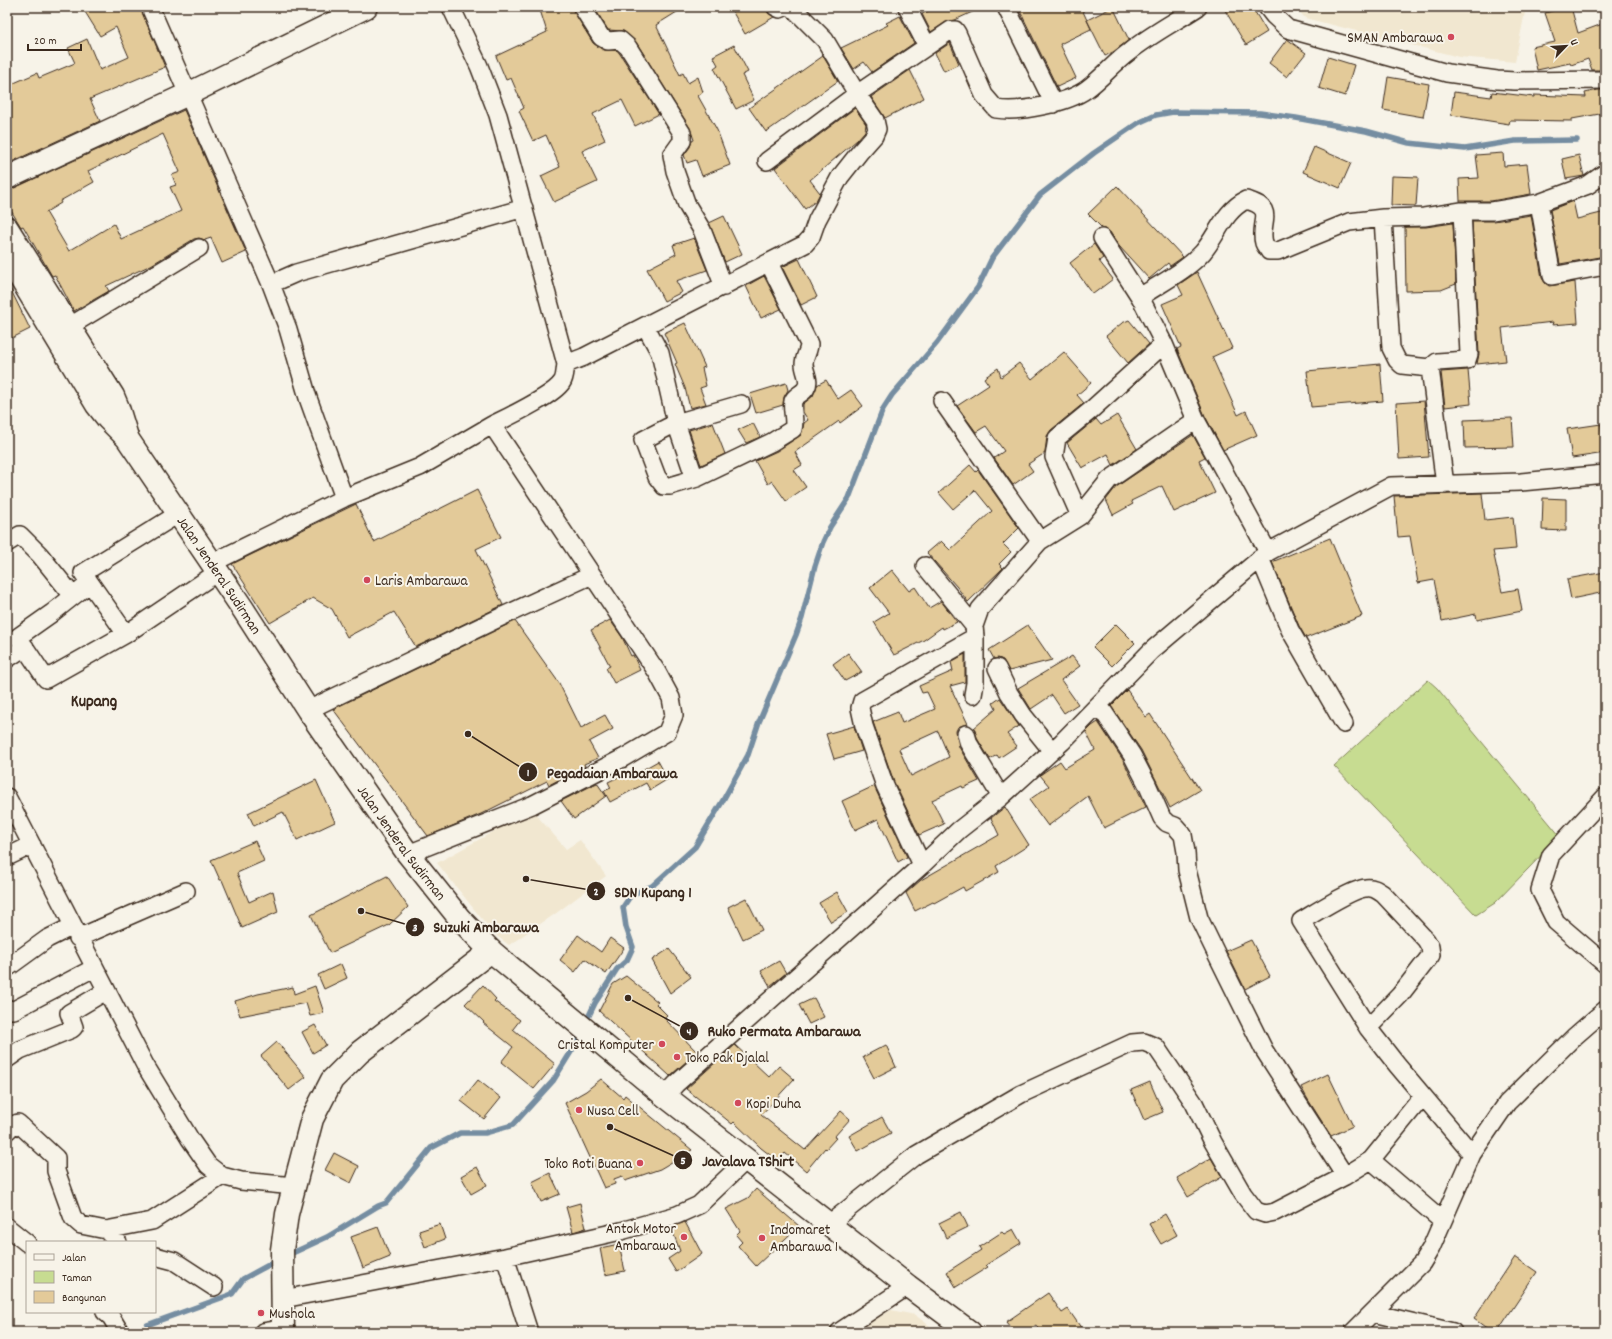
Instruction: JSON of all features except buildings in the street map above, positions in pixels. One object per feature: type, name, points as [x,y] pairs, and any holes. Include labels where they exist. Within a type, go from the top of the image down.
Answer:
[{"type":"main road","points":[[7,178],[188,94],[366,7]]},
{"type":"main road","name":"Jalan Jenderal Sudirman","points":[[7,228],[114,396],[127,438]]},
{"type":"main road","name":"Jalan Jenderal Sudirman","points":[[7,256],[97,405],[108,419],[127,438],[215,568],[308,710],[408,854],[460,919],[491,951],[665,1096],[908,1286],[970,1332]]},
{"type":"main road","points":[[276,1331],[283,1299],[282,1250],[287,1214],[312,1119],[332,1080],[360,1052],[491,951]]},
{"type":"street","points":[[150,7],[271,284],[288,329],[308,398],[344,498]]},
{"type":"street","points":[[90,583],[18,637],[46,679],[126,634],[215,568],[344,498],[420,467],[492,425],[536,402],[562,382],[566,364],[498,115],[479,66],[451,7]]},
{"type":"street","points":[[582,7],[601,37],[608,41],[620,40],[628,46],[682,133],[682,141],[672,155],[675,171],[688,205],[702,230],[724,287]]},
{"type":"street","points":[[776,7],[780,9],[785,7]]},
{"type":"street","points":[[566,364],[584,357],[724,287],[805,244],[811,237],[817,220],[840,177],[874,136],[877,129],[875,120],[857,94],[825,40],[792,7]]},
{"type":"street","points":[[907,7],[927,46]]},
{"type":"street","points":[[1006,7],[1054,104]]},
{"type":"street","points":[[766,160],[857,94],[951,30],[958,32],[984,94],[996,110],[1004,111],[1054,104],[1086,90],[1128,52],[1198,7]]},
{"type":"street","points":[[1266,7],[1288,28],[1447,73],[1515,81],[1605,80]]},
{"type":"street","points":[[1140,297],[1189,266],[1204,251],[1221,224],[1236,205],[1246,200],[1256,202],[1264,210],[1264,243],[1269,251],[1278,251],[1349,222],[1383,218],[1424,217],[1462,211],[1492,211],[1539,203],[1588,185],[1605,173]]},
{"type":"street","points":[[1539,203],[1552,276],[1605,266]]},
{"type":"street","points":[[271,284],[304,271],[524,208]]},
{"type":"street","points":[[1383,218],[1391,348],[1397,360],[1402,365],[1430,368],[1437,362],[1467,360],[1469,354],[1462,211]]},
{"type":"street","points":[[1102,238],[1140,297],[1164,344],[1196,420],[1264,555],[1290,630],[1344,724]]},
{"type":"street","points":[[70,326],[198,248]]},
{"type":"street","points":[[741,404],[676,423],[643,440],[657,478],[664,486],[670,486],[697,478],[772,442],[793,429],[795,424],[792,406],[794,399],[807,388],[808,380],[804,366],[805,355],[809,348],[809,344],[769,263]]},
{"type":"street","points":[[646,326],[660,353],[676,423],[692,470],[697,478]]},
{"type":"street","points":[[1080,516],[1054,457],[1057,438],[1090,411],[1164,344]]},
{"type":"street","points":[[1430,368],[1445,485]]},
{"type":"street","points":[[942,401],[1040,541]]},
{"type":"street","points":[[973,695],[975,683],[974,632],[980,609],[1040,541],[1080,516],[1108,480],[1196,420]]},
{"type":"street","points":[[408,854],[532,804],[623,758],[667,732],[674,715],[671,698],[657,672],[492,425]]},
{"type":"street","points":[[665,1096],[676,1084],[922,865],[958,830],[1001,797],[1052,751],[1151,651],[1264,555],[1391,486],[1522,482],[1605,474]]},
{"type":"street","points":[[126,634],[83,573],[178,514]]},
{"type":"street","points":[[7,543],[20,535],[40,555],[73,596]]},
{"type":"street","points":[[926,566],[974,632]]},
{"type":"street","points":[[308,710],[496,619],[592,575]]},
{"type":"street","points":[[922,865],[885,786],[864,726],[860,708],[862,701],[868,697],[974,632]]},
{"type":"street","points":[[7,659],[25,647]]},
{"type":"street","points":[[997,668],[1009,693],[1023,715],[1052,751]]},
{"type":"street","points":[[1099,705],[1132,755],[1162,818],[1167,823],[1175,826],[1183,835],[1187,870],[1200,918],[1215,951],[1264,1050],[1344,1176]]},
{"type":"street","points":[[966,734],[969,744],[1001,797]]},
{"type":"street","points":[[7,797],[145,1065],[190,1139],[208,1165],[222,1176],[241,1181],[294,1186]]},
{"type":"street","points":[[1605,797],[1551,855],[1540,890],[1556,922],[1605,964]]},
{"type":"street","points":[[7,857],[32,845]]},
{"type":"street","points":[[1368,1028],[1400,996],[1431,955],[1430,947],[1426,940],[1383,894],[1375,889],[1364,888],[1342,898],[1301,921],[1368,1028],[1472,1154]]},
{"type":"street","points":[[7,968],[47,939],[76,932],[186,891]]},
{"type":"street","points":[[7,1008],[8,1010],[14,1010],[94,968]]},
{"type":"street","points":[[7,1059],[20,1050],[72,1029],[74,1027],[69,1013],[106,991]]},
{"type":"street","points":[[1353,1332],[1422,1263],[1431,1248],[1472,1154],[1507,1103],[1574,1037],[1605,1010]]},
{"type":"street","points":[[829,1224],[916,1154],[1021,1094],[1118,1048],[1132,1043],[1144,1042],[1156,1047],[1194,1103],[1243,1194],[1256,1211],[1265,1214],[1275,1212],[1344,1176],[1371,1160],[1423,1096]]},
{"type":"street","points":[[7,1131],[13,1125],[18,1123],[56,1158],[56,1171],[73,1218],[80,1225],[106,1230],[152,1221],[222,1176]]},
{"type":"street","points":[[283,1299],[505,1257],[621,1230],[677,1215],[699,1204],[746,1160]]},
{"type":"street","points":[[1371,1160],[1442,1221]]},
{"type":"street","points":[[7,1227],[26,1242]]},
{"type":"street","points":[[106,1230],[117,1241]]},
{"type":"street","points":[[156,1256],[174,1260],[214,1287]]},
{"type":"street","points":[[505,1257],[529,1332]]},
{"type":"street","points":[[839,1332],[908,1286]]},
{"type":"street","points":[[106,1313],[120,1332]]},
{"type":"street","points":[[1373,1313],[1453,1332]]},
{"type":"shaded area","name":"SMAN Ambarawa","points":[[1295,7],[1526,7],[1515,62],[1459,57],[1305,18]]},
{"type":"shaded area","points":[[532,810],[566,849],[580,840],[606,876],[555,914],[509,945],[494,934],[437,863]]},
{"type":"shaded area","points":[[891,1310],[915,1315],[938,1332],[855,1332]]},
{"type":"green space","points":[[1428,680],[1437,688],[1560,836],[1495,903],[1476,915],[1334,766]]},
{"type":"waterway","points":[[585,1024],[595,1003],[617,969],[627,960],[633,947],[626,927],[623,907],[631,895],[652,886],[695,847],[748,755],[759,722],[802,618],[815,566],[823,542],[830,527],[849,498],[883,409],[892,395],[937,343],[978,287],[992,258],[1040,195],[1094,153],[1138,123],[1156,115],[1173,112],[1260,113],[1366,131],[1409,143],[1465,149],[1515,141],[1577,140]]},
{"type":"waterway","points":[[286,1256],[327,1237],[378,1206],[386,1203],[431,1148],[460,1133],[485,1133],[513,1125],[553,1081],[574,1047],[581,1032]]},
{"type":"waterway","points":[[148,1332],[147,1325],[232,1294],[243,1279],[276,1261]]},
{"type":"place","name":"SMAN Ambarawa","points":[[1451,37]]},
{"type":"place","name":"Laris Ambarawa","points":[[367,580]]},
{"type":"place","name":"Pegadaian Ambarawa","points":[[468,734]]},
{"type":"place","name":"SDN Kupang 1","points":[[526,879]]},
{"type":"place","name":"Suzuki Ambarawa","points":[[361,911]]},
{"type":"place","name":"Ruko Permata Ambarawa","points":[[628,998]]},
{"type":"place","name":"Cristal Komputer","points":[[662,1044]]},
{"type":"place","name":"Toko Pak Djalal","points":[[677,1057]]},
{"type":"place","name":"Kopi Duha","points":[[738,1103]]},
{"type":"place","name":"Nusa Cell","points":[[579,1110]]},
{"type":"place","name":"Javalava TShirt","points":[[610,1127]]},
{"type":"place","name":"Toko Roti Buana","points":[[640,1163]]},
{"type":"place","name":"Antok Motor Ambarawa","points":[[684,1237]]},
{"type":"place","name":"Indomaret Ambarawa 1","points":[[762,1238]]},
{"type":"place","name":"Mushola","points":[[261,1313]]},
{"type":"district","name":"Kupang","points":[[94,700]]}]
